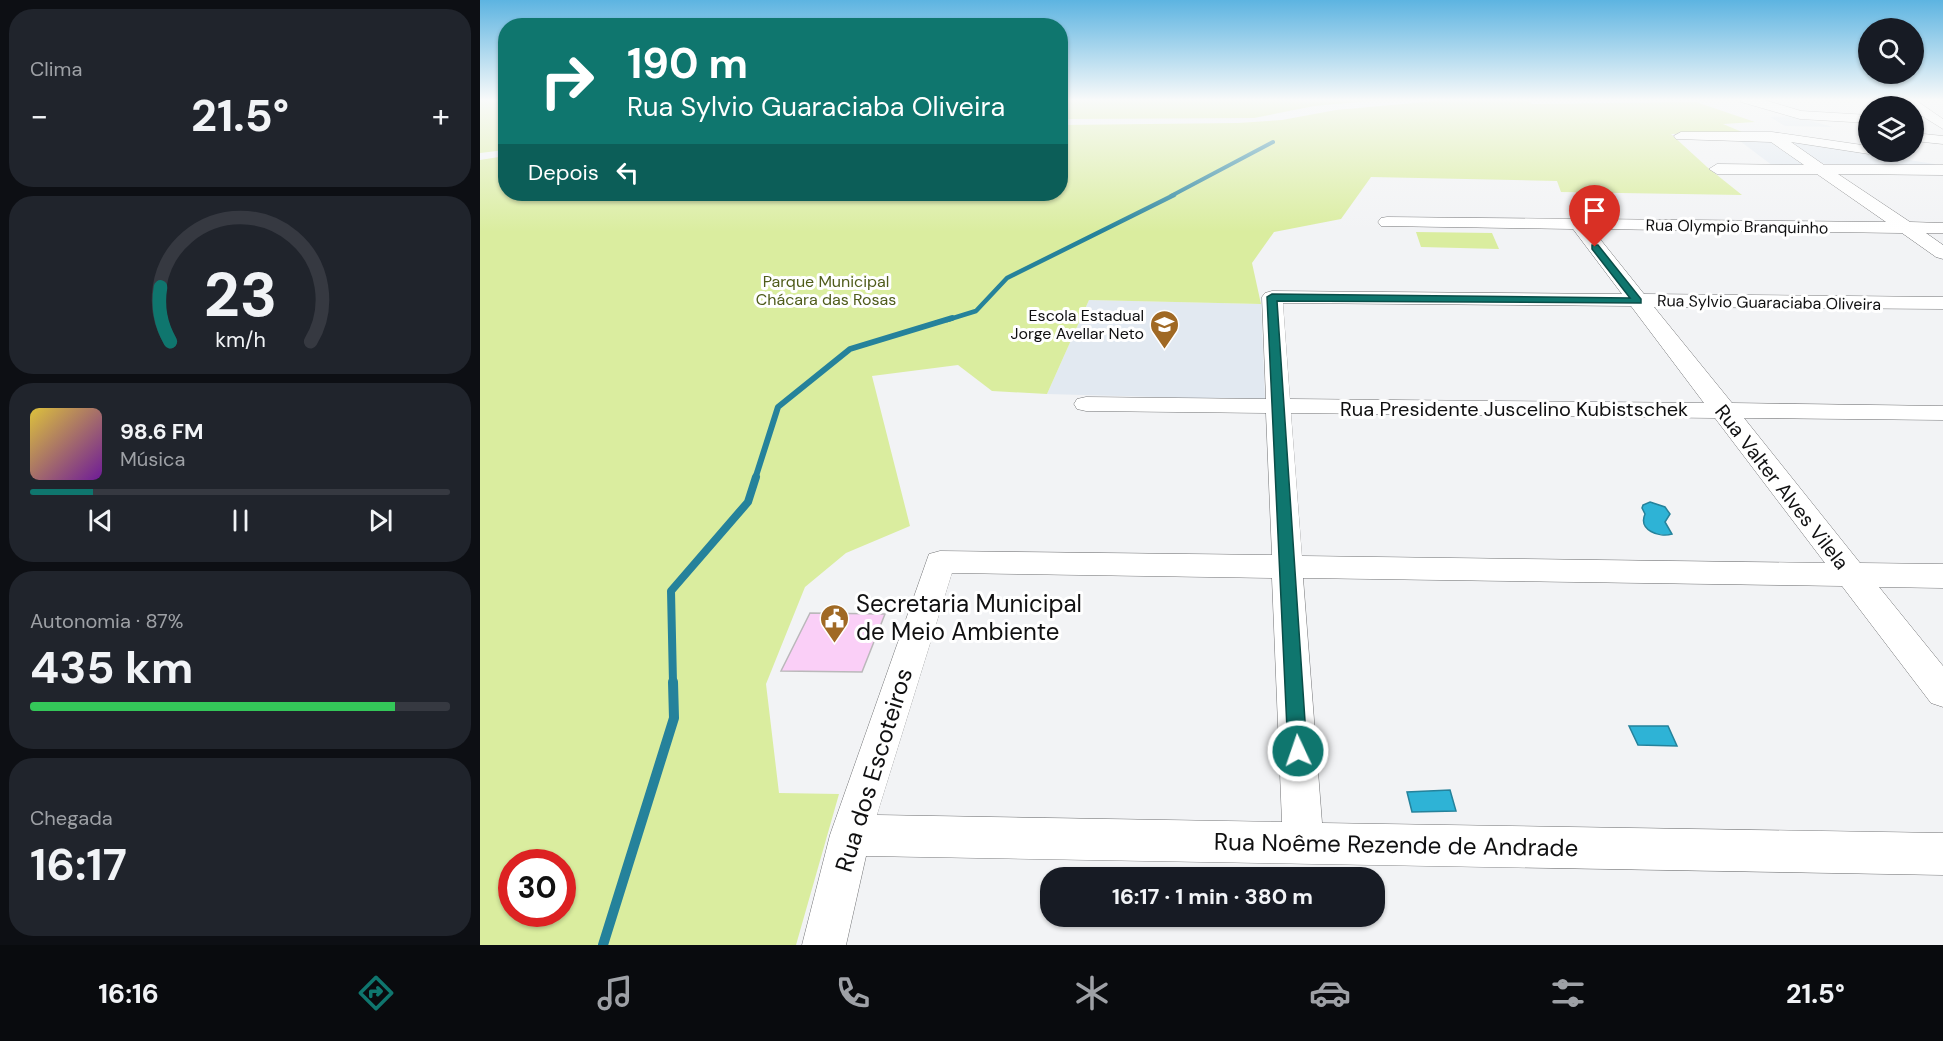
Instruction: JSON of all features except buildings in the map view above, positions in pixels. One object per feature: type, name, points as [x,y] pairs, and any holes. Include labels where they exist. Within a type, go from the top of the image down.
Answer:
[{"type":"street","points":[[1782,143],[1943,253]]},
{"type":"street","points":[[1828,143],[1858,148]]},
{"type":"street","points":[[1924,160],[1943,163]]},
{"type":"street","points":[[1717,169],[1943,170]]},
{"type":"street","name":"Rua Olympio Branquinho","points":[[1387,222],[1943,228]]},
{"type":"street","name":"Rua Valter Alves Vilela","points":[[1578,224],[1943,692]]},
{"type":"street","name":"Rua Sylvio Guaraciaba Oliveira","points":[[1278,407],[1272,297],[1943,303]]},
{"type":"street","name":"Rua Presidente Juscelino Kubistschek","points":[[1086,404],[1943,413]]},
{"type":"street","points":[[1278,407],[1303,843]]},
{"type":"street","name":"Rua dos Escoteiros","points":[[825,945],[850,835],[940,562],[1287,567]]},
{"type":"street","points":[[1287,567],[1943,576]]},
{"type":"street","name":"Rua Noême Rezende de Andrade","points":[[850,835],[1943,854]]},
{"type":"shaded area","points":[[1743,143],[1775,143],[1803,163],[1801,166],[1773,166]]},
{"type":"shaded area","points":[[1794,143],[1858,152],[1858,162],[1922,162],[1937,166],[1818,162]]},
{"type":"shaded area","name":"Escola Estadual Jorge Avellar Neto","points":[[1089,300],[1261,304],[1265,400],[1047,394]]},
{"type":"green space","points":[[480,143],[498,143],[498,151],[480,153]]},
{"type":"green space","name":"Parque Municipal Chácara das Rosas","points":[[1068,143],[1681,143],[1742,195],[1561,192],[1557,181],[1371,177],[1341,219],[1274,232],[1252,263],[1261,304],[1089,300],[1047,394],[992,391],[958,365],[872,376],[910,526],[846,553],[805,587],[766,684],[779,793],[839,794],[796,945],[480,945],[480,160],[498,157],[498,201],[1068,201]]},
{"type":"green space","points":[[1416,232],[1492,233],[1499,249],[1421,247]]},
{"type":"water","points":[[1650,502],[1665,507],[1670,514],[1665,522],[1672,534],[1656,534],[1644,524],[1645,514],[1642,508]]},
{"type":"water","points":[[1629,726],[1668,726],[1677,746],[1638,745]]},
{"type":"water","points":[[1450,790],[1456,811],[1412,812],[1407,792]]},
{"type":"waterway","points":[[1171,196],[1271,143]]},
{"type":"waterway","points":[[947,320],[976,311],[1007,278],[1174,195]]},
{"type":"waterway","points":[[755,479],[778,407],[850,349],[952,318]]},
{"type":"waterway","points":[[673,683],[671,591],[748,502],[756,477]]},
{"type":"waterway","points":[[603,945],[674,718],[673,682]]},
{"type":"place","name":"Escola Estadual Jorge Avellar Neto","points":[[1165,350]]},
{"type":"place","name":"Secretaria Municipal de Meio Ambiente","points":[[835,644]]},
{"type":"route","points":[[1298,751],[1272,297],[1638,301],[1595,247]]}]
